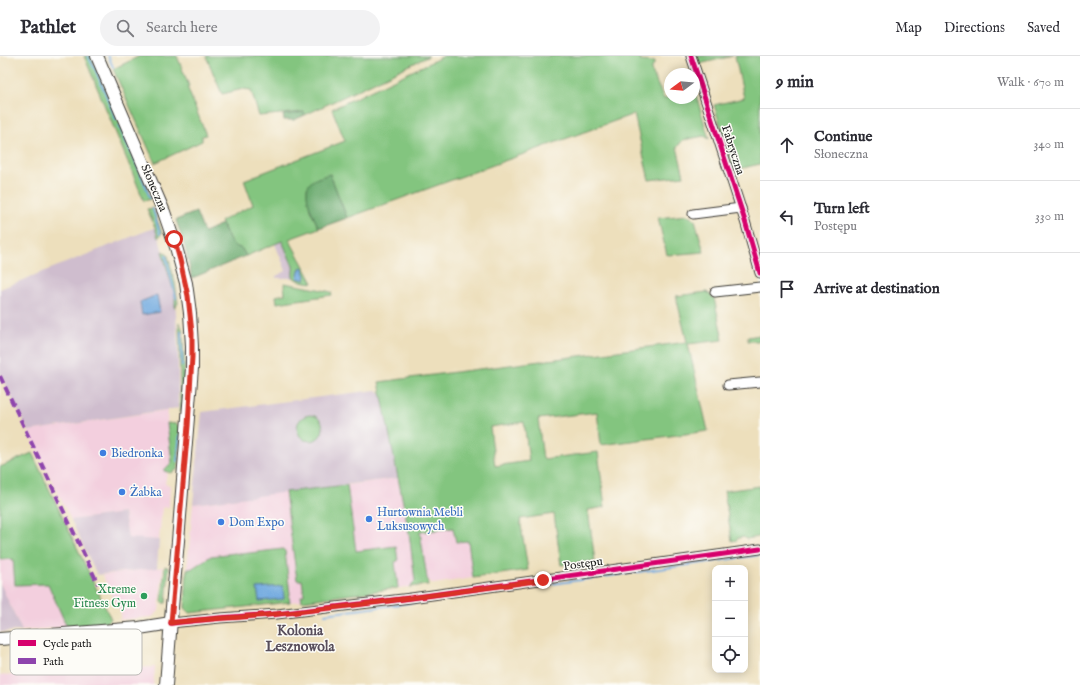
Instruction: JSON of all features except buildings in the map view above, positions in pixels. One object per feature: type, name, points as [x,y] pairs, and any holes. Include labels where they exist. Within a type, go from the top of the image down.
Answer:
[{"type":"main road","name":"Słoneczna","points":[[97,56],[171,231],[183,272],[190,313],[192,368],[166,685]]},
{"type":"main road","name":"Postępu","points":[[130,629],[171,623]]},
{"type":"main road","name":"Postępu","points":[[0,639],[10,638]]},
{"type":"street","name":"Fabryczna","points":[[691,56],[741,208],[760,273]]},
{"type":"street","points":[[693,214],[741,208]]},
{"type":"street","points":[[715,292],[760,287]]},
{"type":"street","points":[[728,385],[760,382]]},
{"type":"street","name":"Postępu","points":[[171,623],[277,614],[411,598],[760,549]]},
{"type":"shaded area","points":[[156,227],[175,296],[178,349],[178,408],[28,431],[0,373],[0,289]]},
{"type":"shaded area","points":[[282,241],[294,269],[294,278],[276,278],[276,276],[286,271],[275,244]]},
{"type":"shaded area","points":[[376,390],[381,393],[398,478],[193,504],[202,412]]},
{"type":"shaded area","points":[[168,410],[167,423],[172,462],[164,471],[167,472],[165,484],[170,485],[169,507],[162,508],[159,540],[128,539],[124,513],[71,520],[28,431]]},
{"type":"shaded area","points":[[398,478],[409,533],[415,581],[409,587],[398,588],[395,562],[398,561],[356,551],[347,485]]},
{"type":"shaded area","points":[[285,492],[297,580],[302,580],[304,595],[301,596],[302,601],[290,602],[285,551],[283,549],[241,554],[234,553],[201,562],[191,569],[187,569],[193,504]]},
{"type":"shaded area","points":[[124,513],[128,538],[159,540],[157,568],[97,575],[71,520]]},
{"type":"shaded area","points":[[453,528],[468,541],[473,578],[433,584],[427,579],[420,532]]},
{"type":"shaded area","points":[[13,559],[15,585],[48,584],[67,627],[21,629],[0,583],[0,560]]},
{"type":"shaded area","points":[[163,567],[159,611],[152,617],[118,620],[121,618],[121,614],[102,575]]},
{"type":"shaded area","points":[[0,583],[21,629],[10,629],[10,632],[0,632]]},
{"type":"shaded area","points":[[155,667],[153,685],[0,685],[0,675],[142,675],[142,668]]},
{"type":"green space","points":[[84,56],[91,56],[151,199],[144,201]]},
{"type":"green space","points":[[140,56],[177,56],[189,86],[187,87],[206,135],[202,136],[202,141],[155,163],[113,69]]},
{"type":"green space","points":[[206,56],[429,56],[305,115],[303,112],[259,116],[251,90],[243,89],[222,94]]},
{"type":"green space","points":[[444,56],[642,56],[640,61],[655,62],[651,70],[664,99],[664,104],[699,104],[709,139],[704,136],[683,140],[677,147],[684,176],[649,180],[634,114],[347,218],[330,174],[307,188],[310,210],[319,228],[289,239],[313,283],[299,281],[294,278],[293,266],[282,241],[246,256],[242,249],[235,246],[230,241],[221,221],[253,205],[244,180],[345,141],[332,109]]},
{"type":"green space","points":[[697,56],[733,56],[703,63],[700,66]]},
{"type":"green space","points":[[735,56],[760,56],[760,164],[734,170],[714,105],[744,98]]},
{"type":"green space","points":[[304,112],[305,115],[294,120],[284,120],[283,115]]},
{"type":"green space","points":[[330,174],[347,218],[319,228],[309,206],[307,193],[308,187],[310,183],[319,177]]},
{"type":"green space","points":[[153,208],[162,233],[158,238],[147,209]]},
{"type":"green space","points":[[196,212],[204,232],[222,224],[230,241],[235,246],[242,249],[246,256],[192,278],[185,247],[176,220]]},
{"type":"green space","points":[[687,215],[695,220],[704,252],[667,255],[658,218]]},
{"type":"green space","points":[[162,251],[168,256],[175,283],[178,303],[175,308],[175,296]]},
{"type":"green space","points":[[284,283],[331,292],[332,295],[277,303],[276,296],[285,294]]},
{"type":"green space","points":[[707,292],[714,298],[723,340],[688,344],[708,431],[601,445],[597,412],[538,419],[543,459],[598,452],[605,507],[588,510],[595,561],[561,565],[554,514],[520,519],[528,570],[473,578],[468,541],[456,542],[453,528],[420,532],[428,585],[409,587],[415,581],[409,533],[379,382],[687,342],[676,296]],"holes":[[[524,422],[529,461],[495,466],[490,427]]]},
{"type":"green space","points":[[179,322],[183,331],[185,372],[183,403],[180,412],[180,366]]},
{"type":"green space","points":[[760,335],[760,341],[748,341],[748,337]]},
{"type":"green space","points":[[310,415],[319,419],[323,428],[319,437],[310,441],[301,437],[297,428],[301,419]]},
{"type":"green space","points":[[167,423],[176,424],[180,427],[181,433],[178,469],[171,473],[164,471],[172,462]]},
{"type":"green space","points":[[32,453],[111,619],[108,622],[97,625],[67,627],[48,584],[15,585],[13,559],[0,560],[0,467]]},
{"type":"green space","points":[[347,485],[356,551],[396,546],[398,561],[395,562],[398,588],[302,601],[301,596],[304,595],[302,580],[297,580],[285,492]]},
{"type":"green space","points":[[760,486],[759,537],[746,539],[744,537],[732,541],[724,491]]},
{"type":"green space","points":[[283,549],[285,551],[290,602],[190,613],[185,608],[187,569],[191,569],[211,556]]},
{"type":"green space","points":[[165,566],[169,568],[166,603],[163,603],[162,602]]},
{"type":"water","points":[[301,267],[303,268],[306,276],[305,280],[297,278]]},
{"type":"water","points":[[157,295],[160,312],[142,315],[140,302]]},
{"type":"water","points":[[283,586],[284,599],[259,601],[257,588]]},
{"type":"waterway","points":[[88,56],[96,71],[116,119]]},
{"type":"waterway","points":[[108,56],[113,67]]},
{"type":"waterway","points":[[119,126],[138,167],[150,198]]},
{"type":"waterway","points":[[153,209],[160,234]]},
{"type":"waterway","points":[[166,256],[176,298]]},
{"type":"waterway","points":[[181,331],[182,366]]},
{"type":"waterway","points":[[177,461],[180,434]]},
{"type":"waterway","points":[[325,614],[760,555]]},
{"type":"marked path","points":[[0,376],[98,584]]},
{"type":"cycle path","points":[[691,56],[745,221],[760,273]]},
{"type":"cycle path","points":[[171,623],[277,614],[411,598],[760,549]]},
{"type":"place","name":"Biedronka","points":[[103,453]]},
{"type":"place","name":"Żabka","points":[[122,492]]},
{"type":"place","name":"Hurtownia Mebli Luksusowych","points":[[369,519]]},
{"type":"place","name":"Dom Expo","points":[[221,522]]},
{"type":"place","name":"Xtreme Fitness Gym","points":[[144,596]]},
{"type":"district","name":"Kolonia Lesznowola","points":[[300,640]]},
{"type":"route","points":[[174,239],[188,296],[192,333],[192,368],[171,623],[277,614],[543,580]]}]
